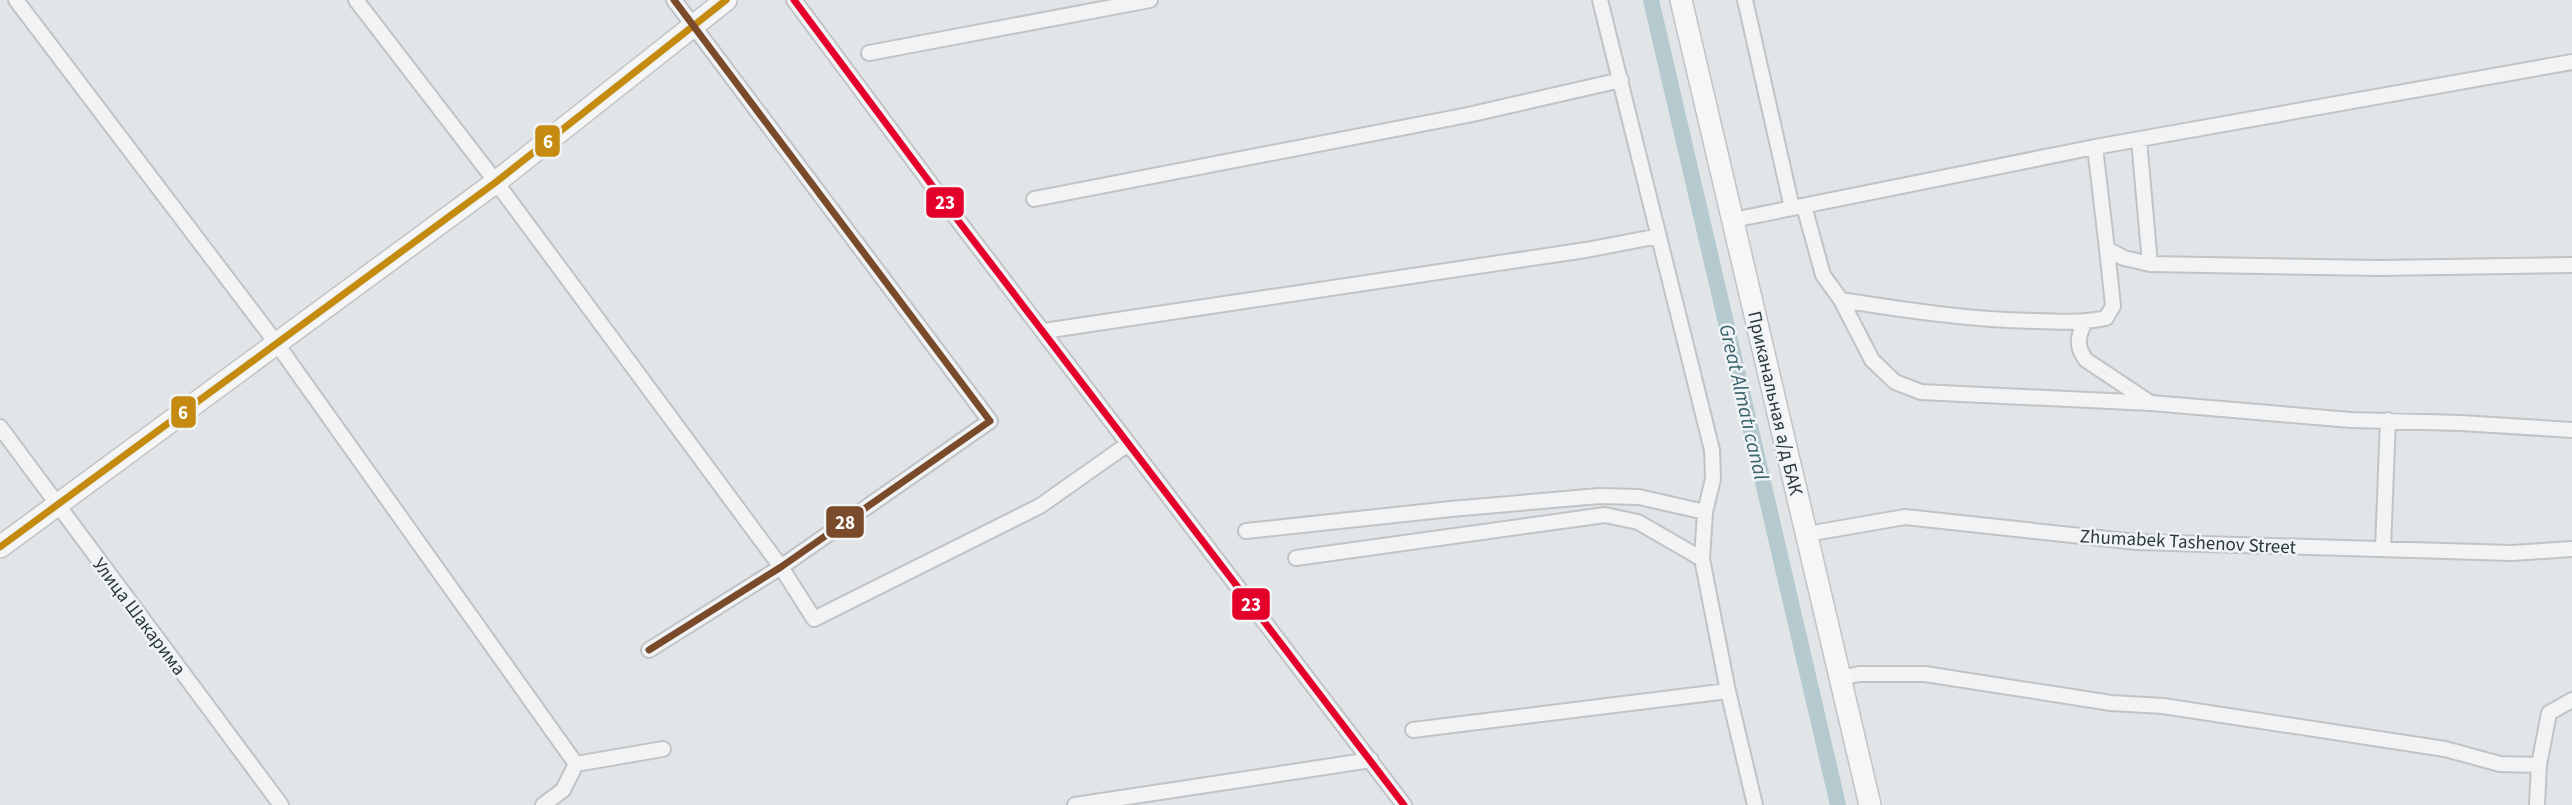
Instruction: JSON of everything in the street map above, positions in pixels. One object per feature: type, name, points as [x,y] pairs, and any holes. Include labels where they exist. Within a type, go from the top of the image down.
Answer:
[{"type":"street","points":[[16,0],[277,344],[576,764]]},
{"type":"street","points":[[356,0],[496,182],[781,567],[814,619],[1040,506],[1128,444]]},
{"type":"street","points":[[649,650],[781,567],[990,421],[674,0]]},
{"type":"street","points":[[0,547],[496,182],[726,0]]},
{"type":"street","points":[[794,0],[1404,805]]},
{"type":"street","points":[[869,53],[1150,0]]},
{"type":"street","points":[[1600,0],[1712,450],[1713,479],[1705,512],[1702,559],[1728,691],[1755,805]]},
{"type":"street","name":"Приканальная а/д БАК","points":[[1681,0],[1870,805]]},
{"type":"street","points":[[1745,0],[1798,207],[1823,275],[1840,300],[1872,360],[1895,382],[1921,392],[2151,403],[2351,419],[2572,430]]},
{"type":"street","points":[[1733,220],[2095,147],[2572,62]]},
{"type":"street","points":[[1034,199],[1468,115],[1621,80]]},
{"type":"street","points":[[2139,140],[2150,264]]},
{"type":"street","points":[[1840,300],[1994,320],[2085,322],[2106,318],[2113,306],[2095,147]]},
{"type":"street","points":[[1044,331],[1559,254],[1659,236]]},
{"type":"street","points":[[2107,249],[2124,258],[2150,264],[2378,268],[2572,265]]},
{"type":"street","points":[[2085,322],[2078,340],[2080,351],[2087,360],[2151,403]]},
{"type":"street","points":[[2383,549],[2388,420]]},
{"type":"street","name":"Улица Шакарима","points":[[0,427],[281,805]]},
{"type":"street","points":[[1246,531],[1599,496],[1639,497],[1705,512]]},
{"type":"street","points":[[1296,558],[1605,515],[1638,522],[1702,559]]},
{"type":"street","name":"Zhumabek Tashenov Street","points":[[1807,534],[1906,517],[2137,542],[2512,553],[2572,549]]},
{"type":"street","points":[[1841,678],[1858,674],[1925,674],[2111,703],[2163,706],[2445,749],[2500,764],[2539,765]]},
{"type":"street","points":[[1413,730],[1728,691]]},
{"type":"street","points":[[2537,805],[2539,765],[2549,713],[2572,700]]},
{"type":"street","points":[[576,764],[663,749]]},
{"type":"street","points":[[1075,805],[1371,760]]},
{"type":"street","points":[[543,805],[563,790],[576,764]]},
{"type":"waterway","name":"Great Almatı canal","points":[[1651,0],[1838,805]]},
{"type":"transit line","name":"28","points":[[649,650],[781,567],[990,421],[674,0]]},
{"type":"transit line","name":"6","points":[[0,547],[496,182],[726,0]]},
{"type":"transit line","name":"23","points":[[794,0],[960,223],[1404,805]]}]
